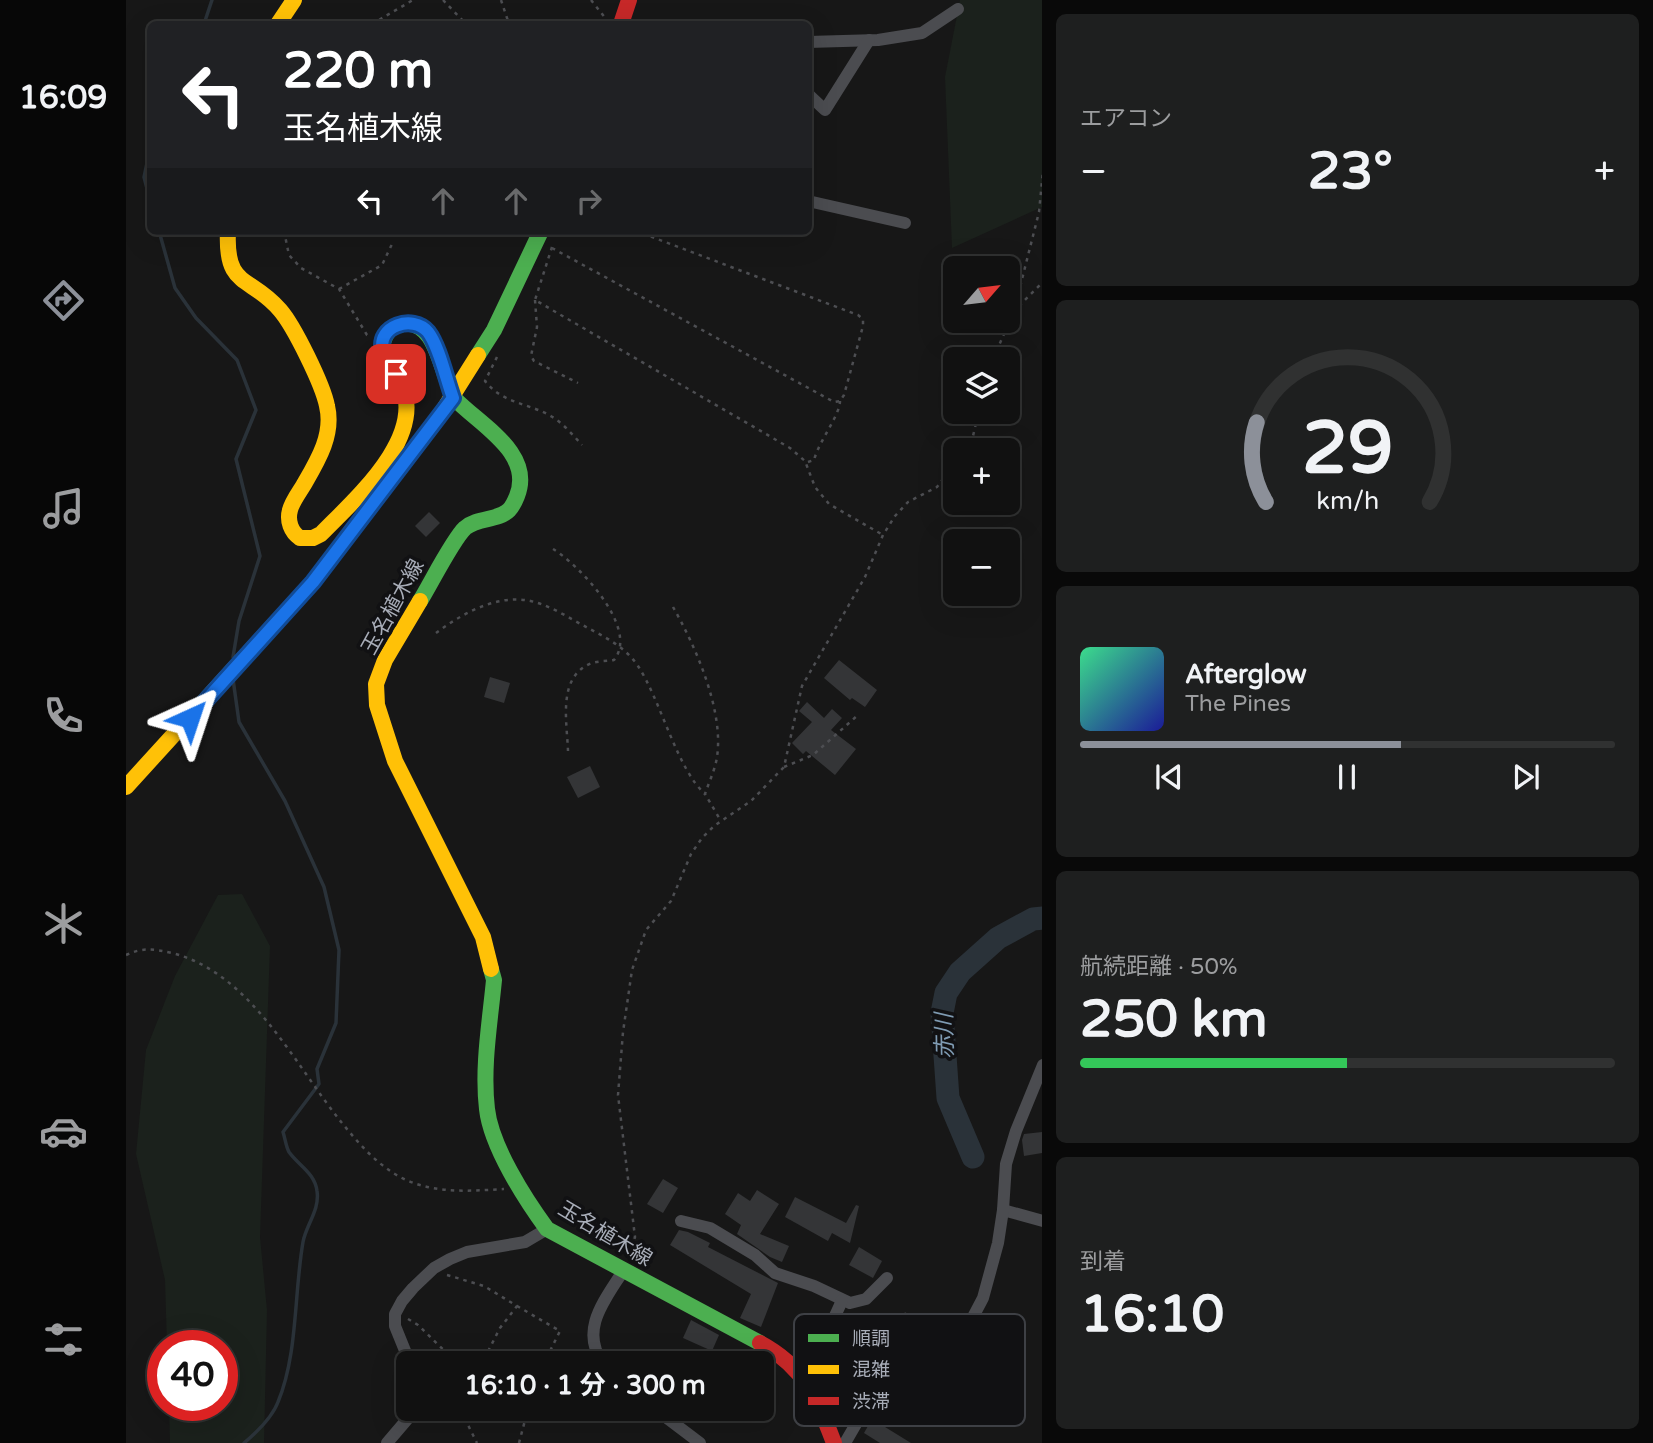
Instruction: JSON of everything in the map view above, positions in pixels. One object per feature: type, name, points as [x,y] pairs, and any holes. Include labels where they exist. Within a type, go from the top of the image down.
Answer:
[{"type":"main road","points":[[280,21],[294,0]]},
{"type":"main road","points":[[622,21],[629,0]]},
{"type":"main road","points":[[228,235],[226,250],[229,265],[236,277],[266,296],[287,318],[311,366],[328,410],[328,430],[324,445],[290,507],[288,516],[291,531],[298,537],[314,538],[321,534],[388,458],[400,438],[408,412],[407,397],[383,352],[383,341]]},
{"type":"main road","points":[[126,787],[313,582],[453,398],[548,235]]},
{"type":"main road","name":"玉名植木線","points":[[383,341],[388,331],[398,325],[411,323],[425,328],[453,398],[494,433],[519,464],[520,482],[513,505],[507,513],[472,523],[462,531],[385,660],[376,684],[377,705],[395,761],[483,937],[490,959],[494,980],[485,1082],[487,1112],[495,1137],[519,1188],[547,1230],[768,1347],[794,1367]]},
{"type":"main road","name":"玉名植木線","points":[[827,1426],[834,1443]]},
{"type":"street","points":[[812,42],[869,40],[922,33],[958,9]]},
{"type":"street","points":[[812,98],[825,110],[869,40]]},
{"type":"street","points":[[812,202],[905,223]]},
{"type":"street","points":[[974,1314],[990,1276],[1003,1210],[1006,1164],[1016,1130],[1042,1065]]},
{"type":"street","points":[[1003,1210],[1042,1221]]},
{"type":"street","points":[[681,1222],[710,1228],[755,1255],[775,1273],[814,1286],[850,1303],[866,1299],[887,1278]]},
{"type":"street","points":[[405,1351],[396,1326],[395,1314],[402,1301],[434,1268],[467,1252],[525,1242],[547,1230]]},
{"type":"street","points":[[597,1351],[593,1344],[594,1321],[623,1271]]},
{"type":"street","points":[[836,1314],[842,1300]]},
{"type":"street","points":[[387,1443],[406,1421]]},
{"type":"street","points":[[671,1421],[700,1443]]},
{"type":"street","points":[[845,1443],[855,1426]]},
{"type":"path","points":[[377,21],[414,0]]},
{"type":"path","points":[[443,0],[463,21]]},
{"type":"path","points":[[501,0],[508,21]]},
{"type":"path","points":[[590,0],[608,21]]},
{"type":"path","points":[[1020,287],[1039,212],[1042,171]]},
{"type":"path","points":[[285,235],[289,255],[301,268],[339,289],[367,335],[383,341]]},
{"type":"path","points":[[548,235],[552,248],[535,300],[537,327],[531,356],[534,361],[578,383]]},
{"type":"path","points":[[535,300],[790,448],[810,463],[840,408],[863,319],[647,235]]},
{"type":"path","points":[[339,289],[382,265],[393,242]]},
{"type":"path","points":[[552,248],[834,402],[840,401]]},
{"type":"path","points":[[1020,305],[1042,282]]},
{"type":"path","points":[[498,354],[485,381],[490,388],[520,406],[546,413],[561,422],[582,445]]},
{"type":"path","points":[[805,461],[821,497],[840,511],[883,534]]},
{"type":"path","points":[[784,767],[802,686],[865,577],[883,534],[908,502],[937,487],[943,479]]},
{"type":"path","points":[[553,549],[577,568],[604,598],[612,611],[619,646],[614,660],[593,663],[580,670],[570,681],[566,705],[568,751]]},
{"type":"path","points":[[436,633],[457,618],[483,607],[525,600],[546,606],[619,646],[630,654],[640,668],[682,760],[721,821]]},
{"type":"path","points":[[673,607],[691,638],[703,673],[718,736],[716,758],[705,794]]},
{"type":"path","points":[[623,1271],[635,1237],[618,1095],[632,970],[646,930],[671,901],[691,854],[702,838],[721,821],[751,801],[784,767],[813,755],[858,715]]},
{"type":"path","points":[[126,955],[140,949],[153,949],[182,956],[202,963],[243,995],[264,1017],[315,1089],[365,1151],[404,1179],[428,1188],[458,1191],[519,1188]]},
{"type":"path","points":[[434,1268],[443,1274],[484,1286],[560,1331],[550,1351]]},
{"type":"path","points":[[488,1351],[500,1328],[517,1306]]},
{"type":"path","points":[[395,1314],[418,1325],[445,1351]]},
{"type":"path","points":[[468,1421],[477,1443]]},
{"type":"path","points":[[519,1443],[525,1421]]},
{"type":"shaded area","points":[[960,0],[1042,0],[1042,207],[952,248],[945,77]]},
{"type":"shaded area","points":[[242,894],[270,946],[260,1237],[267,1310],[264,1443],[170,1443],[169,1421],[238,1421],[238,1330],[167,1330],[165,1280],[136,1154],[146,1050],[175,976],[218,895]]},
{"type":"building","points":[[429,512],[440,523],[426,537],[415,526]]},
{"type":"building","points":[[839,660],[877,690],[865,707],[852,698],[850,700],[824,678]]},
{"type":"building","points":[[490,677],[510,683],[504,703],[484,697]]},
{"type":"building","points":[[807,702],[824,718],[832,709],[842,718],[831,730],[856,749],[835,775],[806,751],[803,754],[792,743],[812,722],[799,711]]},
{"type":"building","points":[[590,766],[600,787],[578,798],[567,777]]},
{"type":"building","points":[[1042,1132],[1042,1153],[1024,1156],[1024,1134]]},
{"type":"building","points":[[663,1179],[678,1188],[663,1213],[647,1204]]},
{"type":"building","points":[[757,1190],[779,1204],[760,1234],[789,1246],[782,1262],[737,1234],[741,1225],[725,1214],[738,1193],[750,1201]]},
{"type":"building","points":[[795,1197],[846,1223],[856,1205],[859,1206],[850,1243],[832,1233],[828,1241],[785,1217]]},
{"type":"building","points":[[679,1230],[710,1243],[708,1247],[778,1283],[761,1327],[740,1318],[751,1294],[670,1245]]},
{"type":"building","points":[[859,1247],[882,1261],[873,1278],[849,1265]]},
{"type":"building","points":[[691,1320],[719,1335],[712,1351],[683,1338]]},
{"type":"building","points":[[868,1426],[883,1426],[911,1443],[880,1443],[864,1433]]},
{"type":"waterway","points":[[205,21],[212,0]]},
{"type":"waterway","points":[[147,163],[144,177],[147,188]]},
{"type":"waterway","points":[[160,235],[175,288],[196,318],[237,360],[256,410],[236,459],[260,556],[239,621],[233,657]]},
{"type":"waterway","points":[[233,679],[239,722],[285,801],[324,887],[339,950],[336,1023],[317,1069],[319,1084],[283,1132],[289,1152],[313,1179],[317,1191],[315,1211],[303,1242],[289,1364],[272,1414],[244,1443]]},
{"type":"waterway","name":"赤川","points":[[973,1157],[948,1098],[942,1013],[946,993],[960,972],[998,938],[1033,919],[1042,918]]},
{"type":"traffic: fast","points":[[478,355],[494,330],[539,235]]},
{"type":"traffic: fast","points":[[401,383],[386,359],[382,346],[391,329],[403,324],[414,325],[424,330],[431,339],[455,399],[502,441],[511,453],[518,466],[520,481],[517,496],[509,510],[465,528],[420,601]]},
{"type":"traffic: fast","points":[[491,969],[494,980],[485,1077],[490,1124],[510,1172],[547,1229],[760,1343]]},
{"type":"traffic: slow","points":[[280,21],[294,0]]},
{"type":"traffic: slow","points":[[228,235],[228,250],[235,272],[269,299],[286,318],[314,371],[327,406],[329,417],[323,448],[290,510],[291,526],[300,538],[313,538],[321,534],[384,466],[404,424],[406,404],[401,383]]},
{"type":"traffic: slow","points":[[126,787],[313,582],[439,417],[478,355]]},
{"type":"traffic: slow","points":[[420,601],[385,660],[376,684],[377,705],[395,761],[483,937],[491,969]]},
{"type":"traffic: jam","points":[[622,21],[629,0]]},
{"type":"traffic: jam","points":[[760,1343],[794,1369]]},
{"type":"traffic: jam","points":[[827,1426],[834,1443]]},
{"type":"route","points":[[190,718],[313,582],[453,398],[429,333],[419,325],[398,325],[392,327],[385,336],[383,352],[396,374]]}]
